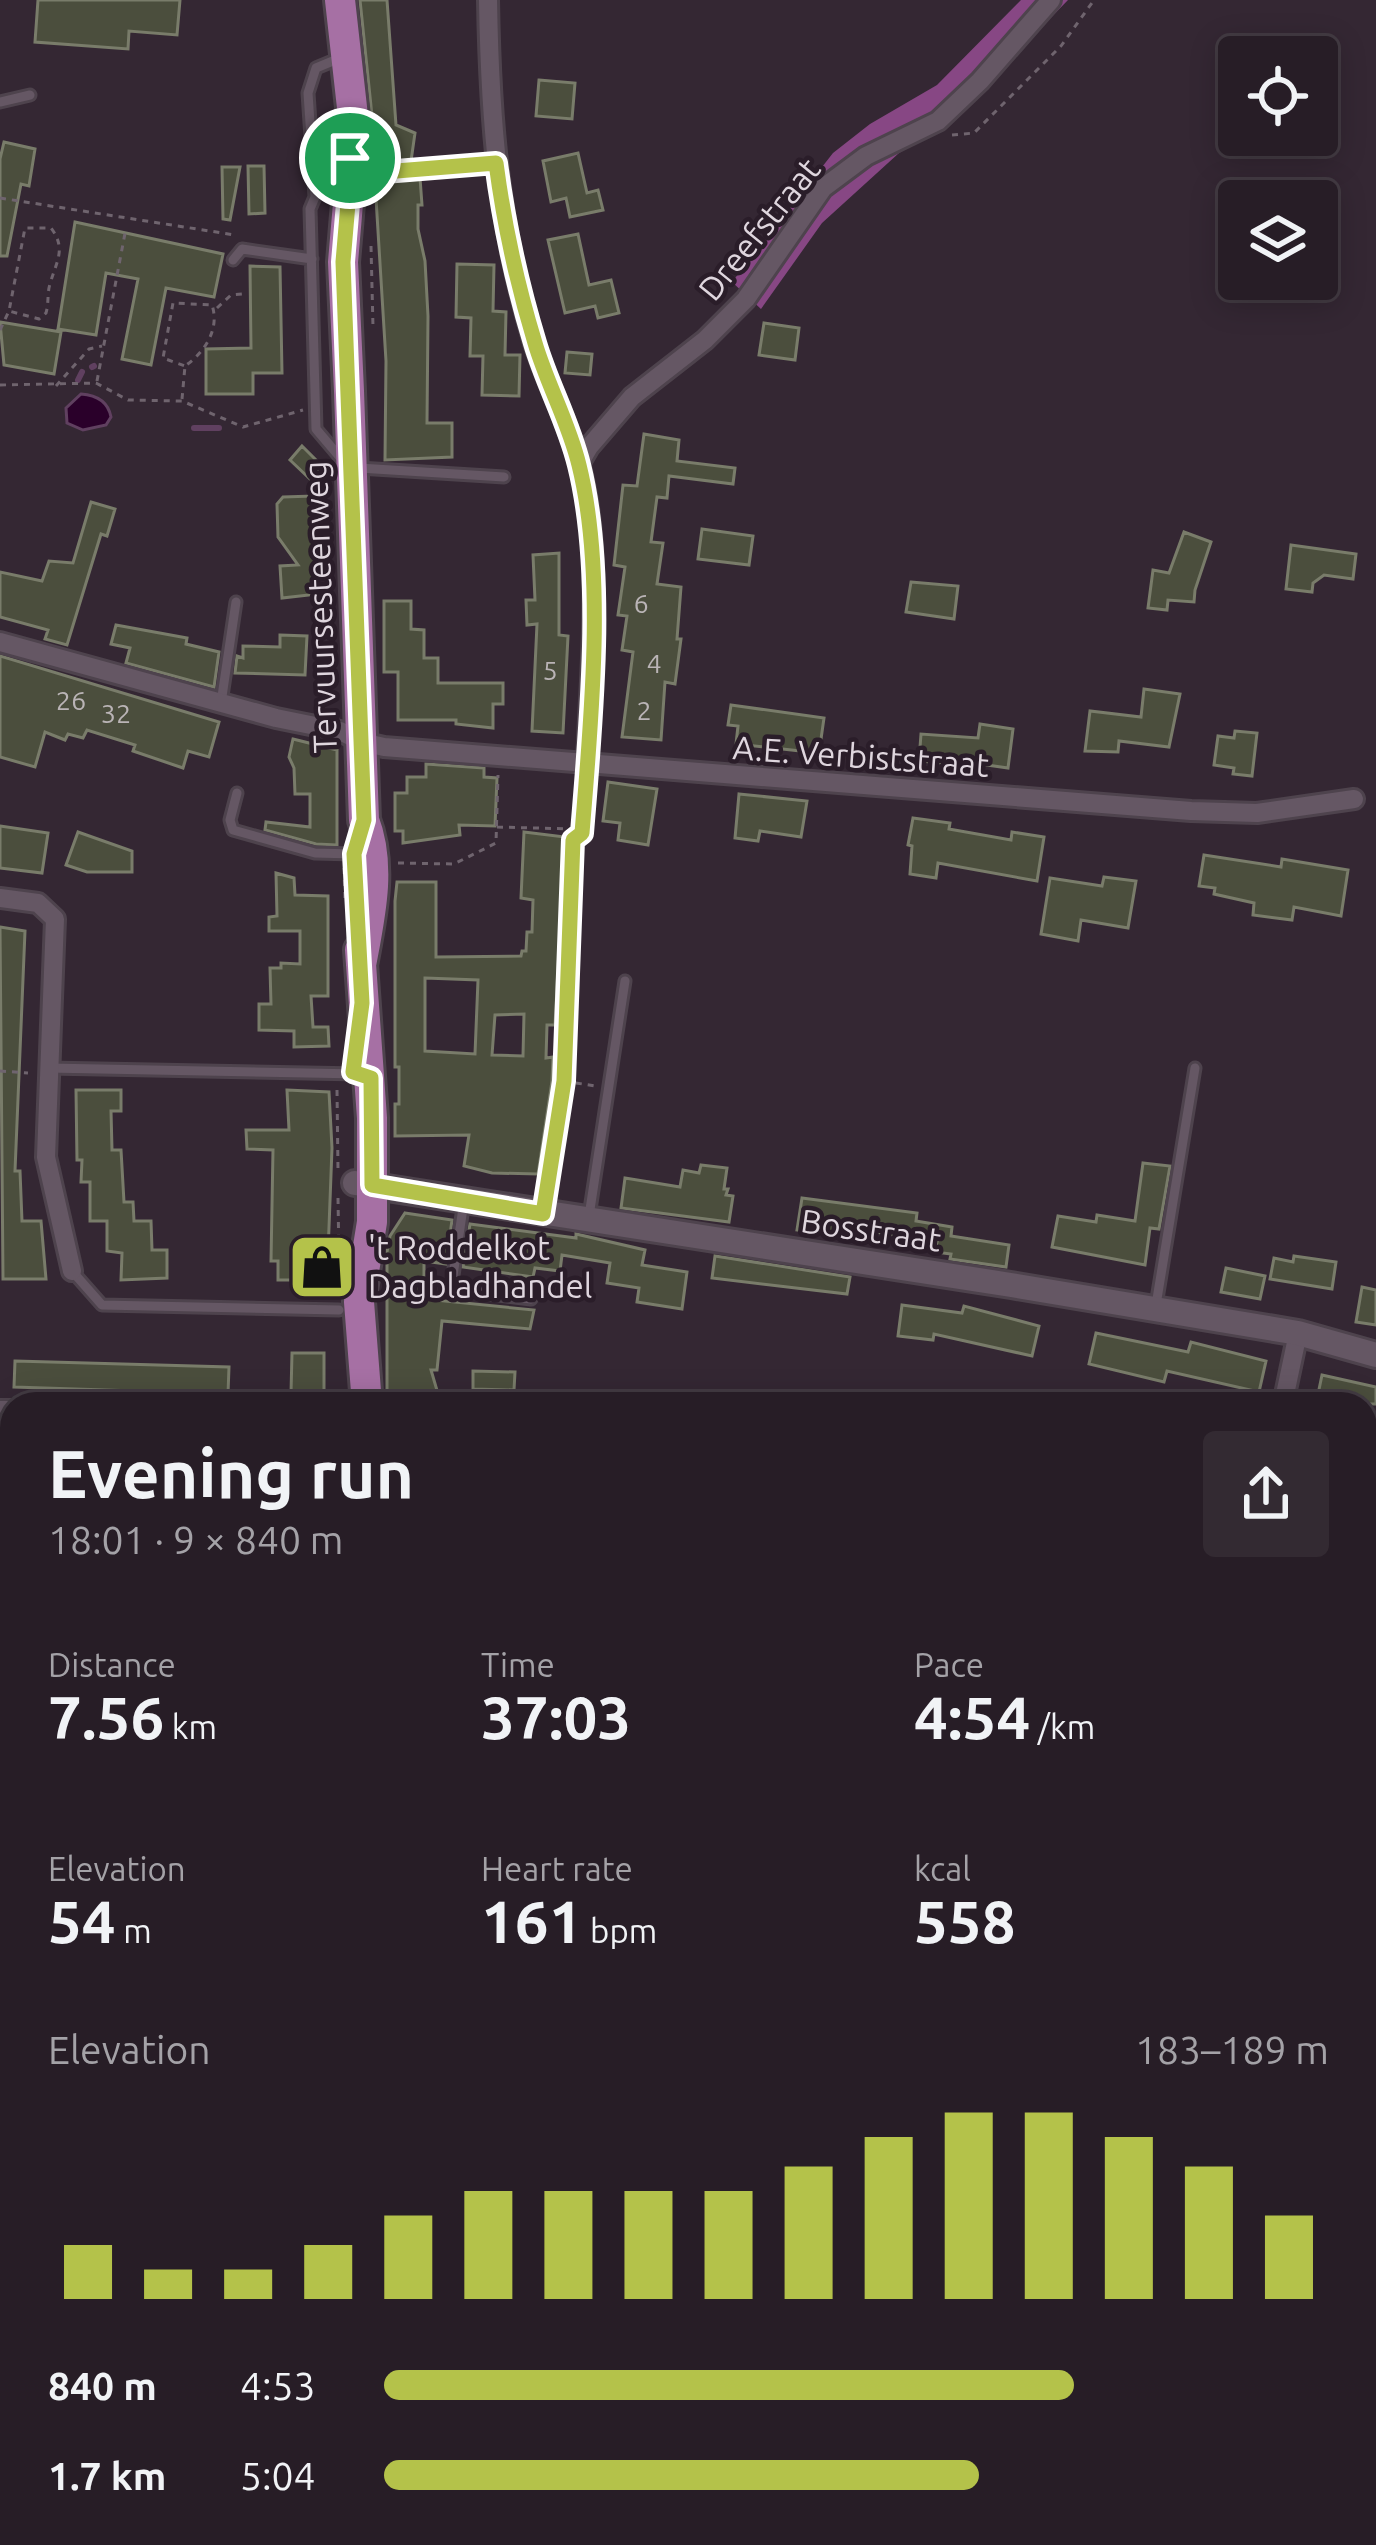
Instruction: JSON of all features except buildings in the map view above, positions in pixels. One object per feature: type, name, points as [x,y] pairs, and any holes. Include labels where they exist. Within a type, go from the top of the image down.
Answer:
[{"type":"main road","name":"Tervuursesteenweg","points":[[340,0],[356,159],[343,262],[364,820],[354,854],[361,965],[363,1184],[349,1306],[366,1392]]},
{"type":"main road","name":"Tervuursesteenweg","points":[[361,965],[373,891],[373,842],[364,820]]},
{"type":"street","points":[[488,0],[490,122],[504,226],[535,344],[579,464],[592,599],[587,764]]},
{"type":"street","name":"Dreefstraat","points":[[579,464],[632,398],[705,340],[746,299],[823,188],[866,156],[938,121],[1051,0]]},
{"type":"street","name":"A.E. Verbiststraat","points":[[0,642],[340,731],[362,742],[1191,811],[1257,813],[1354,799]]},
{"type":"street","points":[[0,898],[38,903],[55,919],[46,1157],[72,1271]]},
{"type":"street","name":"Bosstraat","points":[[363,1184],[1298,1333],[1376,1355]]},
{"type":"street","points":[[1286,1392],[1298,1333]]},
{"type":"lane","points":[[345,56],[316,68],[308,93],[315,196],[310,209],[316,429],[351,468],[503,478]]},
{"type":"lane","points":[[0,102],[30,95]]},
{"type":"lane","points":[[356,159],[496,163]]},
{"type":"lane","points":[[233,260],[242,249],[312,260]]},
{"type":"lane","points":[[220,703],[236,602]]},
{"type":"lane","points":[[237,793],[230,820],[233,830],[315,853],[354,854]]},
{"type":"lane","points":[[588,1221],[625,980]]},
{"type":"lane","points":[[1155,1309],[1195,1068]]},
{"type":"lane","points":[[48,1071],[362,1075]]},
{"type":"lane","points":[[464,1202],[451,1289],[531,1299]]},
{"type":"lane","points":[[72,1271],[102,1305],[349,1306]]},
{"type":"path","points":[[909,135],[974,133],[1061,46],[1094,0]]},
{"type":"path","points":[[0,198],[252,238]]},
{"type":"path","points":[[0,329],[9,311],[25,228],[53,230],[60,257],[46,313],[39,319],[9,311]]},
{"type":"path","points":[[97,382],[126,228]]},
{"type":"path","points":[[185,366],[164,358],[173,303],[206,304],[215,309],[232,295],[242,294]]},
{"type":"path","points":[[182,401],[185,366],[207,344],[215,309]]},
{"type":"path","points":[[56,386],[89,350],[104,346]]},
{"type":"path","points":[[0,385],[97,382],[135,401],[182,401],[243,427],[316,408]]},
{"type":"path","points":[[385,862],[454,864],[496,843],[500,756]]},
{"type":"path","points":[[573,840],[582,833],[587,764]]},
{"type":"path","points":[[543,1214],[564,1081],[574,804]]},
{"type":"path","points":[[496,827],[573,829]]},
{"type":"path","points":[[0,1071],[48,1071]]},
{"type":"path","points":[[564,1081],[584,1084]]},
{"type":"shaded area","points":[[1021,0],[1068,0],[948,124],[899,153],[822,223],[761,309],[732,282],[833,153],[870,124],[937,85]]},
{"type":"shaded area","points":[[81,394],[104,403],[111,417],[106,425],[83,430],[67,423],[66,408]]},
{"type":"waterway","points":[[78,380],[82,372]]},
{"type":"waterway","points":[[194,428],[219,428]]},
{"type":"place","name":"'t Roddelkot Dagbladhandel","points":[[322,1267]]},
{"type":"route","points":[[353,145],[359,174],[496,163],[504,226],[535,344],[579,464],[592,599],[587,764],[582,833],[573,840],[564,1081],[543,1214],[372,1185],[371,1078],[353,1072],[362,1003],[354,843],[364,820],[345,363],[343,262],[350,158],[353,145]]}]
